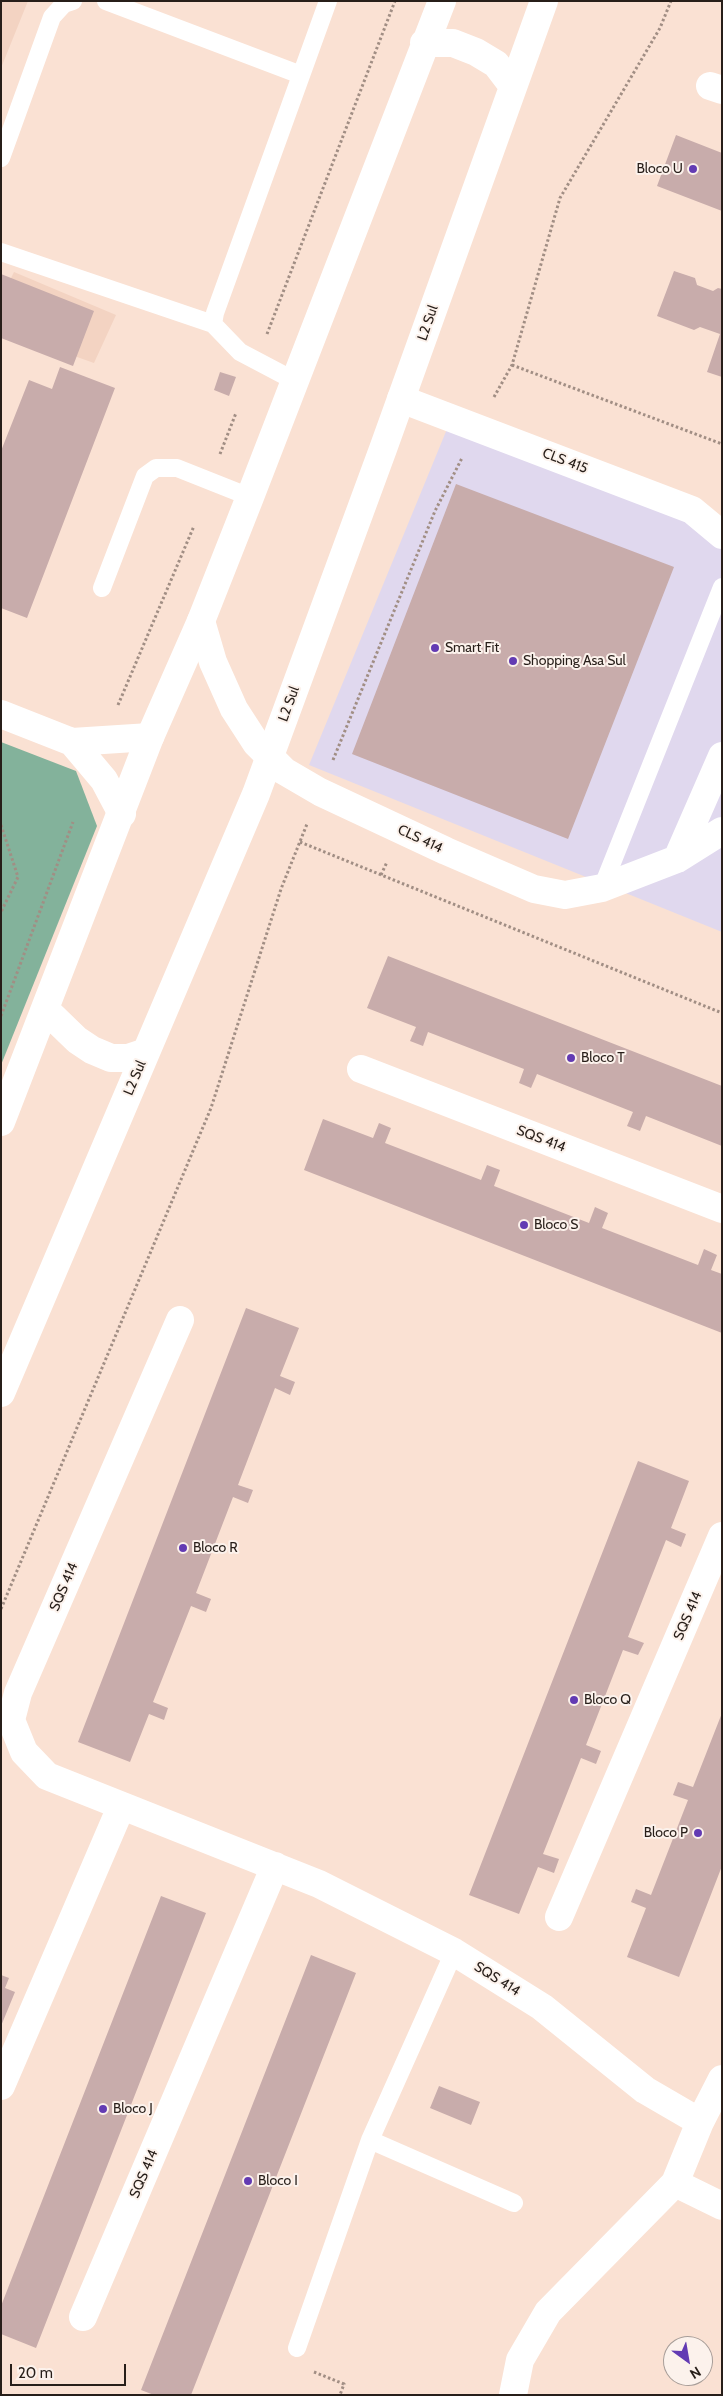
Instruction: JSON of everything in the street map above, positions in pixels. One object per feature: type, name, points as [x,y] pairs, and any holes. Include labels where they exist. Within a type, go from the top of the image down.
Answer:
[{"type":"street","points":[[1,1122],[122,814],[150,737],[201,621],[250,497],[424,43],[442,1]]},
{"type":"street","name":"L2 Sul","points":[[1,1393],[256,794],[402,399],[512,85],[544,1]]},
{"type":"street","points":[[424,43],[453,43],[476,52],[496,64],[512,85]]},
{"type":"street","name":"CLS 415","points":[[402,399],[692,510],[722,535]]},
{"type":"street","name":"CLS 414","points":[[201,621],[213,662],[227,696],[243,724],[269,758],[284,771],[320,792],[446,851],[534,889],[566,894],[602,888],[677,859],[722,830]]},
{"type":"street","points":[[1,714],[72,742],[150,737]]},
{"type":"street","points":[[72,742],[104,780],[122,814]]},
{"type":"street","points":[[677,859],[722,756]]},
{"type":"street","points":[[46,1010],[77,1040],[92,1050],[111,1058],[128,1058],[146,1052]]},
{"type":"street","name":"SQS 414","points":[[361,1069],[722,1209]]},
{"type":"street","name":"SQS 414","points":[[180,1320],[18,1693],[11,1720],[24,1752],[46,1776],[319,1884],[454,1952],[542,2007],[645,2090],[700,2122]]},
{"type":"street","name":"SQS 414","points":[[559,1917],[722,1536]]},
{"type":"street","points":[[1,2086],[121,1807]]},
{"type":"street","name":"SQS 414","points":[[83,2317],[275,1866]]},
{"type":"street","points":[[514,2395],[520,2360],[548,2312],[675,2183],[700,2122],[722,2079]]},
{"type":"street","points":[[675,2183],[722,2206]]},
{"type":"lane","points":[[1,158],[52,17],[64,4],[73,1]]},
{"type":"lane","points":[[106,1],[301,75]]},
{"type":"lane","points":[[214,324],[215,313],[328,1]]},
{"type":"lane","points":[[1,252],[214,324],[240,352],[295,381]]},
{"type":"lane","points":[[102,588],[145,476],[156,468],[177,468],[250,497]]},
{"type":"lane","points":[[602,888],[722,587]]},
{"type":"lane","points":[[297,2348],[370,2140],[454,1952]]},
{"type":"lane","points":[[370,2140],[514,2203]]},
{"type":"path","points":[[267,336],[395,1]]},
{"type":"path","points":[[512,365],[722,444]]},
{"type":"path","points":[[219,456],[236,413]]},
{"type":"path","points":[[117,708],[194,526]]},
{"type":"path","points":[[1,1016],[73,822]]},
{"type":"path","points":[[1,825],[18,877],[1,912]]},
{"type":"path","points":[[300,842],[722,1013]]},
{"type":"path","points":[[297,2348],[317,2360],[314,2373],[344,2384],[340,2395]]},
{"type":"shaded area","points":[[1,1],[28,1],[1,68]]},
{"type":"shaded area","points":[[14,272],[116,315],[94,363],[1,330],[1,298]]},
{"type":"shaded area","points":[[454,412],[722,520],[722,932],[309,765]]},
{"type":"green space","points":[[1,742],[76,771],[97,826],[1,1065]]},
{"type":"building","name":"Bloco U","points":[[676,135],[722,153],[722,211],[657,186]]},
{"type":"building","points":[[674,271],[695,278],[697,285],[713,291],[718,288],[722,289],[722,377],[707,372],[720,334],[700,327],[694,330],[657,316]]},
{"type":"building","points":[[1,274],[94,311],[73,366],[1,338]]},
{"type":"building","points":[[60,367],[115,388],[27,618],[1,608],[1,451],[29,380],[52,389]]},
{"type":"building","points":[[220,372],[236,377],[229,396],[214,390]]},
{"type":"building","name":"Shopping Asa Sul","points":[[456,484],[674,567],[568,839],[352,754]]},
{"type":"building","name":"Bloco T","points":[[388,956],[722,1086],[722,1146],[646,1116],[640,1131],[627,1126],[633,1112],[537,1074],[531,1088],[519,1083],[524,1069],[428,1032],[423,1046],[410,1041],[416,1027],[367,1008]]},
{"type":"building","name":"Bloco S","points":[[323,1119],[373,1138],[379,1123],[391,1128],[385,1143],[481,1180],[487,1165],[500,1170],[494,1186],[589,1223],[595,1207],[608,1213],[602,1228],[698,1265],[704,1249],[717,1255],[711,1270],[722,1274],[722,1333],[304,1170]]},
{"type":"building","name":"Bloco R","points":[[246,1308],[299,1328],[280,1376],[295,1382],[290,1395],[275,1388],[238,1485],[253,1490],[248,1503],[233,1497],[196,1593],[211,1599],[206,1612],[191,1606],[153,1702],[168,1708],[164,1720],[149,1714],[130,1762],[78,1742]]},
{"type":"building","name":"Bloco Q","points":[[638,1461],[689,1481],[671,1528],[686,1534],[681,1547],[666,1540],[628,1637],[644,1643],[638,1655],[623,1650],[586,1745],[601,1751],[596,1764],[581,1758],[543,1854],[559,1859],[554,1873],[538,1867],[519,1914],[469,1895]]},
{"type":"building","name":"Bloco P","points":[[722,1713],[722,1866],[679,1977],[627,1957],[646,1908],[631,1902],[636,1889],[651,1895],[688,1800],[673,1795],[678,1782],[693,1787]]},
{"type":"building","name":"Bloco J","points":[[161,1896],[206,1913],[36,2348],[1,2334],[1,2306]]},
{"type":"building","name":"Bloco I","points":[[311,1955],[356,1973],[191,2395],[154,2395],[141,2390]]},
{"type":"building","points":[[1,1975],[9,1978],[5,1988],[15,1992],[1,2026]]},
{"type":"building","points":[[439,2086],[480,2102],[471,2125],[430,2108]]},
{"type":"place","name":"Bloco U","points":[[693,169]]},
{"type":"place","name":"Smart Fit","points":[[435,648]]},
{"type":"place","name":"Shopping Asa Sul","points":[[513,661]]},
{"type":"place","name":"Bloco T","points":[[571,1058]]},
{"type":"place","name":"Bloco S","points":[[524,1225]]},
{"type":"place","name":"Bloco R","points":[[183,1548]]},
{"type":"place","name":"Bloco Q","points":[[574,1700]]},
{"type":"place","name":"Bloco P","points":[[698,1833]]},
{"type":"place","name":"Bloco J","points":[[103,2109]]},
{"type":"place","name":"Bloco I","points":[[248,2181]]}]
